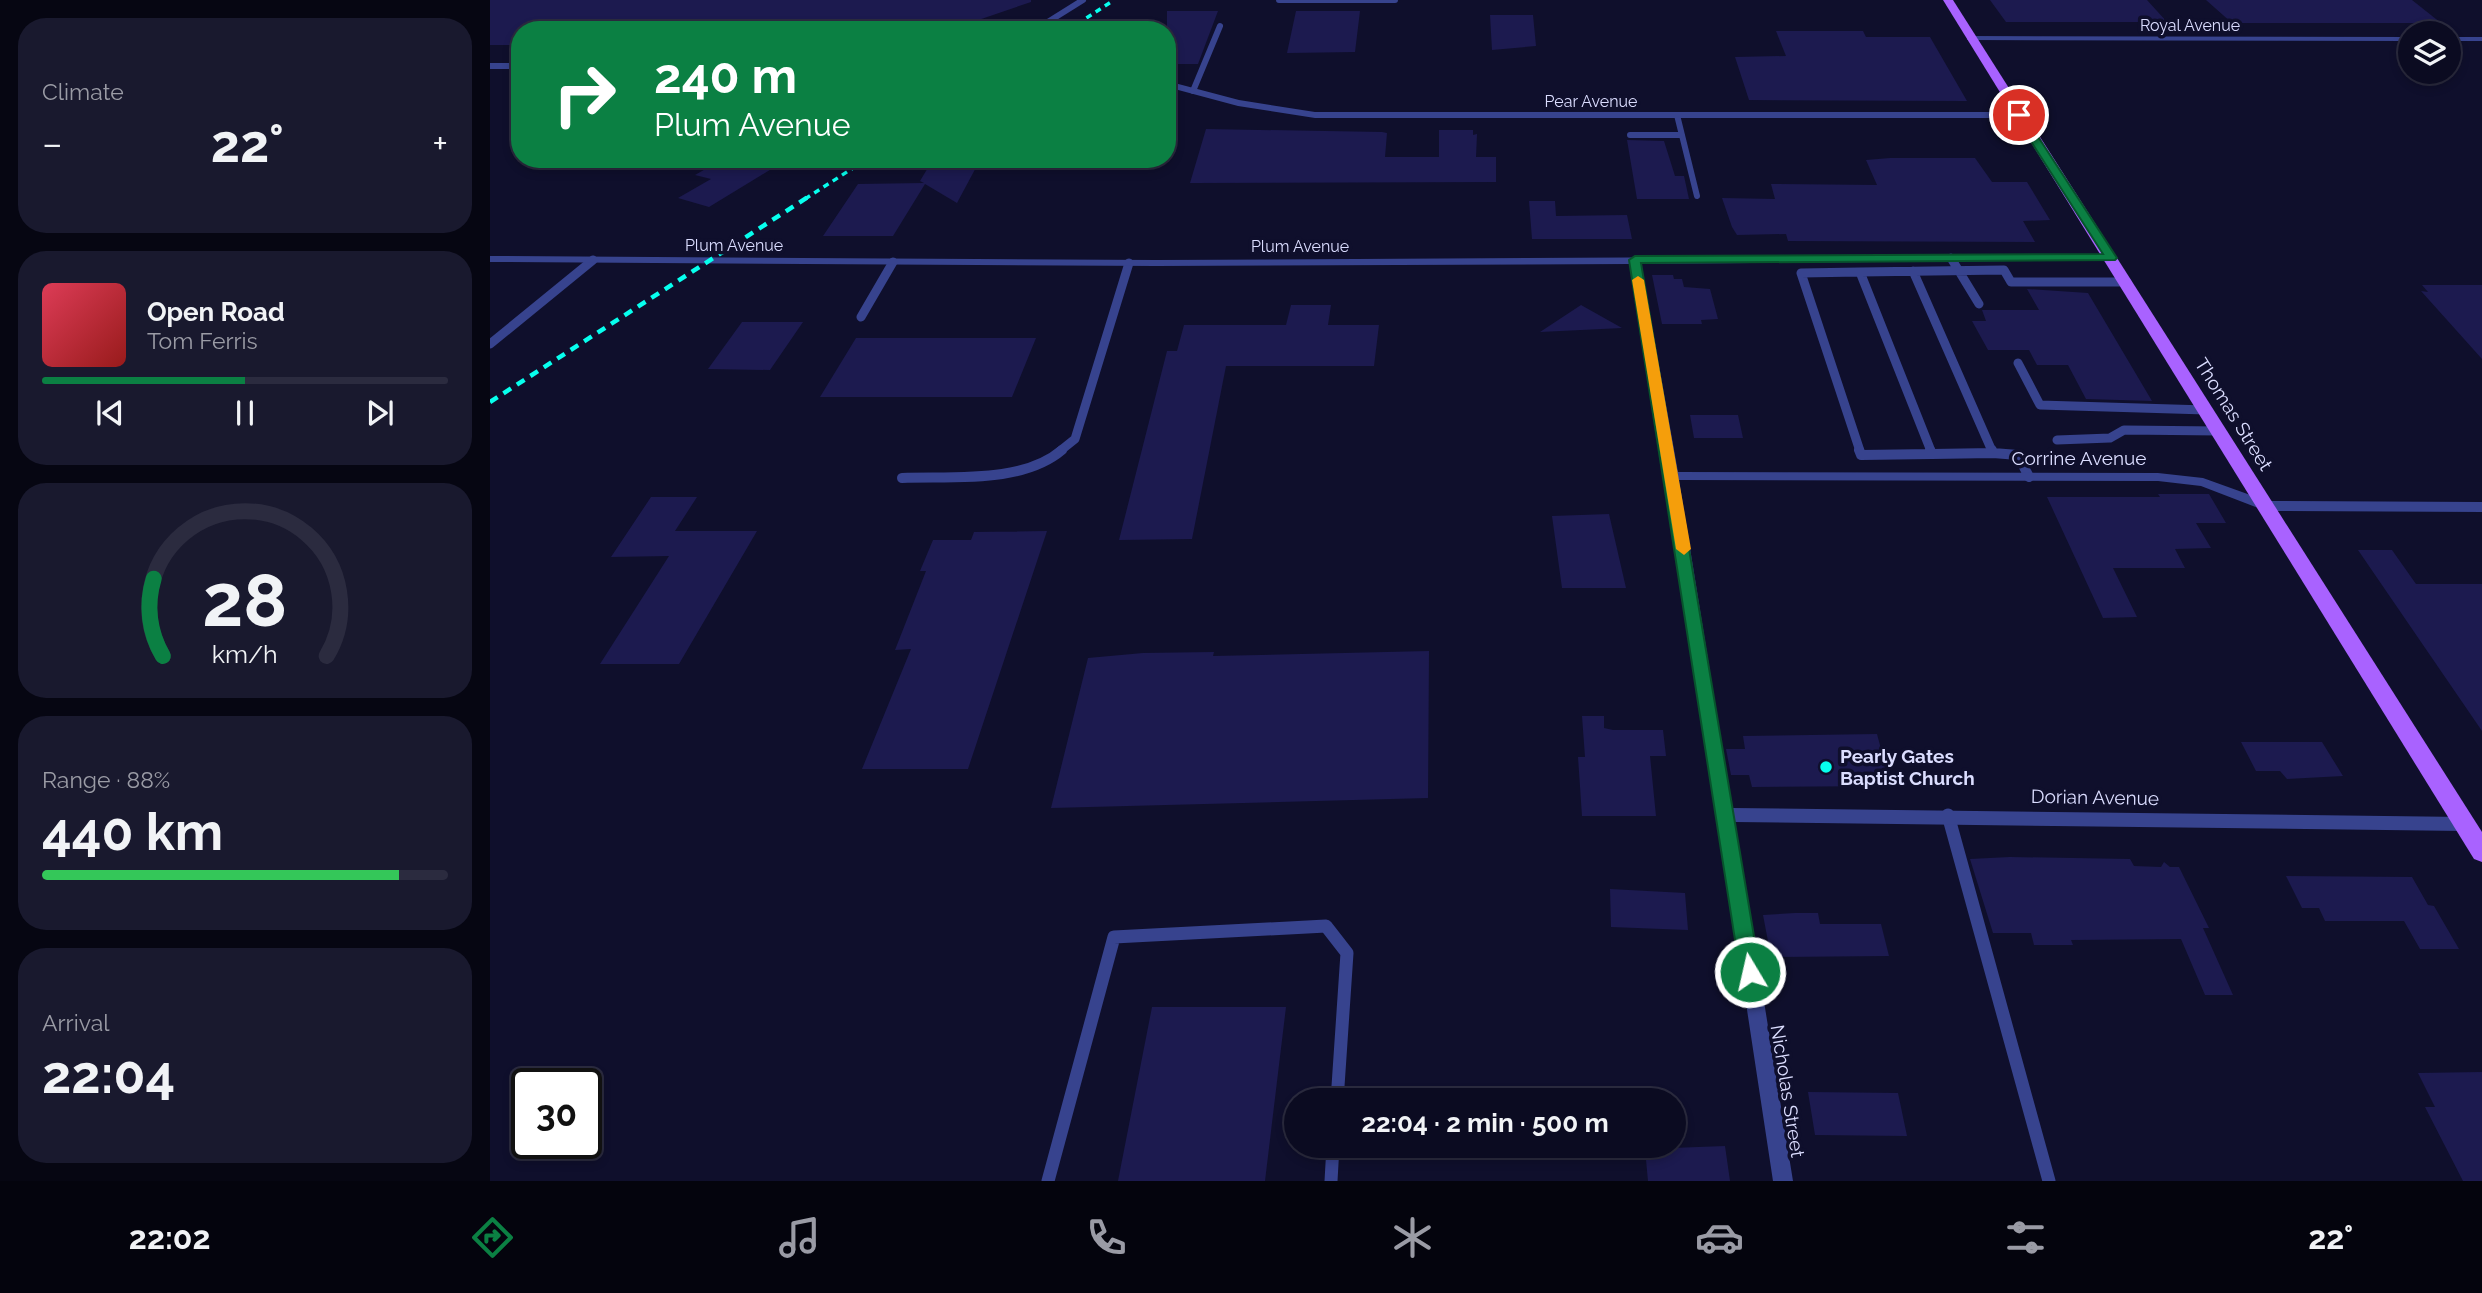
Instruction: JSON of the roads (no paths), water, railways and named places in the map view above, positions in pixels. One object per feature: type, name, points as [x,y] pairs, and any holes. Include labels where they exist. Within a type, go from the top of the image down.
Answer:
[{"type":"main road","name":"Thomas Street","points":[[1948,0],[2482,852]]},
{"type":"street","name":"Royal Avenue","points":[[1970,38],[2398,39]]},
{"type":"street","points":[[2461,39],[2482,39]]},
{"type":"street","points":[[490,66],[511,66]]},
{"type":"street","name":"Pear Avenue","points":[[1176,86],[1238,103],[1315,115],[2019,115]]},
{"type":"street","name":"Plum Avenue","points":[[490,259],[1129,263],[2111,258]]},
{"type":"street","name":"Nicholas Street","points":[[1635,260],[1672,476],[1783,1181]]},
{"type":"street","name":"Corrine Avenue","points":[[1672,476],[2158,477],[2203,482],[2266,506],[2482,507]]},
{"type":"street","name":"Dorian Avenue","points":[[1725,815],[2464,824]]},
{"type":"lane","points":[[1049,21],[1083,0]]},
{"type":"lane","points":[[1279,0],[1395,0]]},
{"type":"lane","points":[[1193,91],[1220,26]]},
{"type":"lane","points":[[1676,115],[1697,196]]},
{"type":"lane","points":[[1630,135],[1681,135]]},
{"type":"lane","points":[[1951,258],[1979,304]]},
{"type":"lane","points":[[490,344],[593,260]]},
{"type":"lane","points":[[861,317],[893,262]]},
{"type":"lane","points":[[902,478],[1004,473],[1049,461],[1074,439],[1129,263]]},
{"type":"lane","points":[[2029,477],[2018,454],[1861,455],[1801,273],[2004,270],[2011,282],[2127,282]]},
{"type":"lane","points":[[1913,271],[1993,453]]},
{"type":"lane","points":[[1860,272],[1932,454]]},
{"type":"lane","points":[[2018,363],[2040,405],[2206,410]]},
{"type":"lane","points":[[2057,440],[2110,438],[2124,430],[2219,430]]},
{"type":"lane","points":[[1948,816],[2049,1181]]},
{"type":"lane","points":[[1048,1181],[1114,937],[1326,926],[1347,953],[1338,1088]]},
{"type":"lane","points":[[1331,1181],[1332,1158]]},
{"type":"railway","points":[[1082,21],[1114,0]]},
{"type":"railway","points":[[805,199],[853,168]]},
{"type":"railway","points":[[490,402],[808,197]]},
{"type":"place","name":"Pearly Gates Baptist Church","points":[[1826,767]]}]
